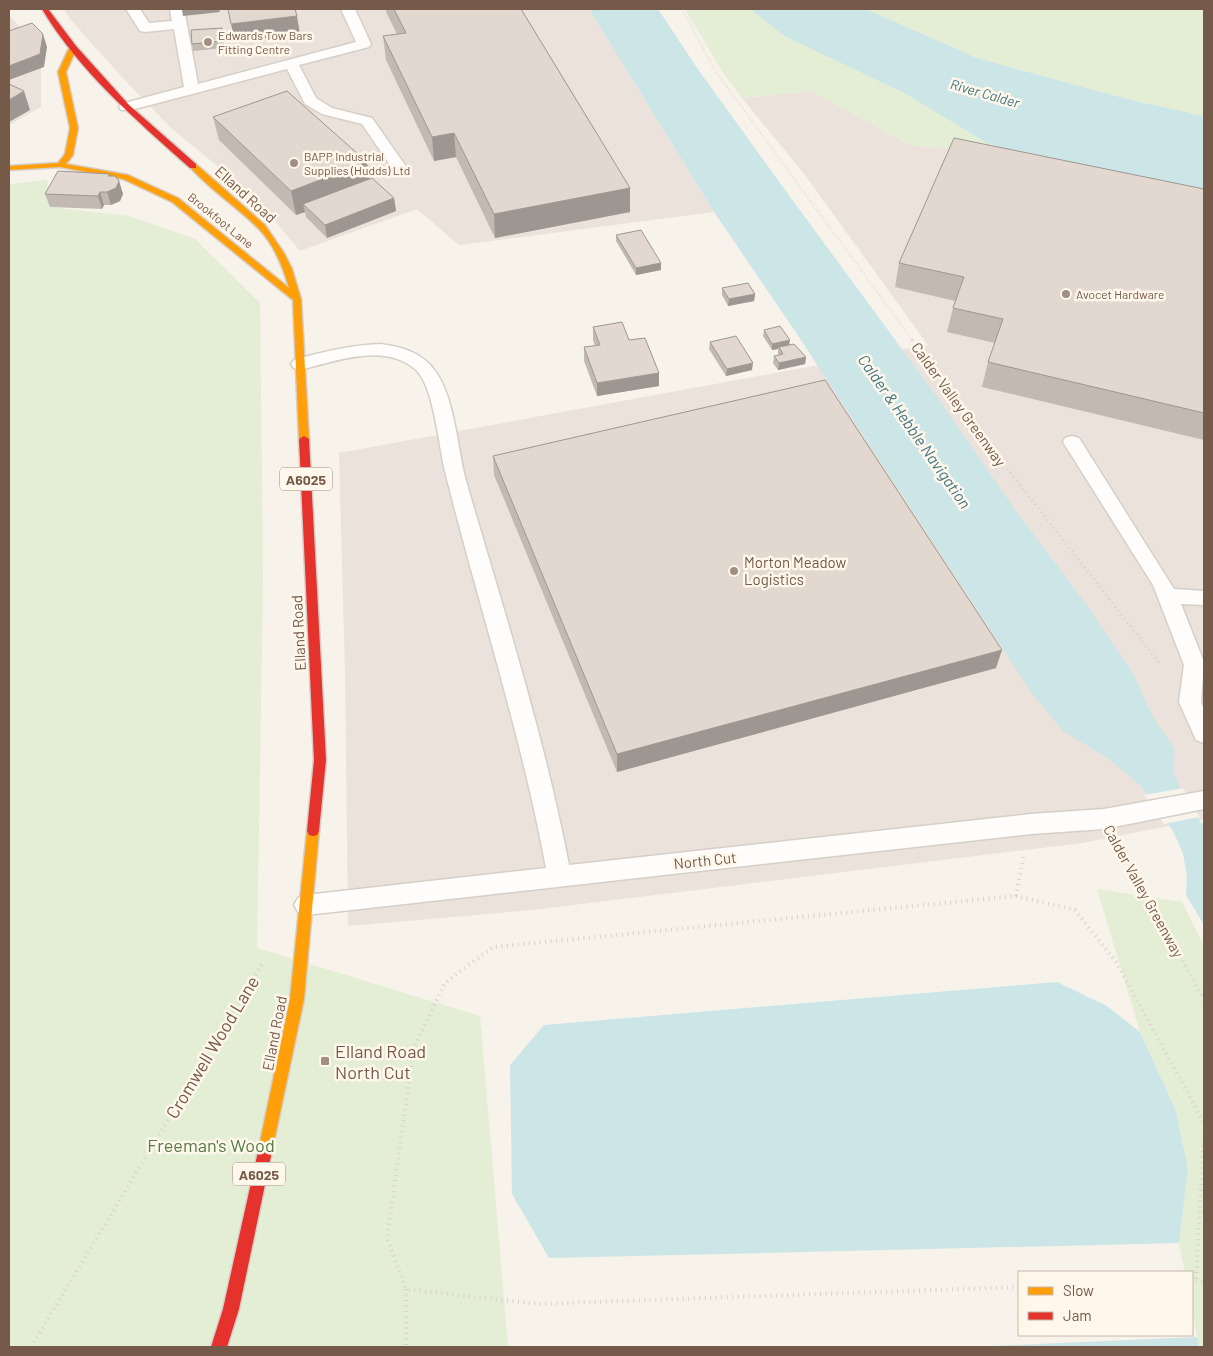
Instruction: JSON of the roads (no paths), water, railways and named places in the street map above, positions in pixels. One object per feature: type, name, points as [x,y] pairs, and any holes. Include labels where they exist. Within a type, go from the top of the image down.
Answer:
[{"type":"main road","name":"Elland Road","points":[[45,9],[74,48],[126,107],[262,227],[275,242],[289,269],[297,299],[320,760],[297,999],[230,1309],[219,1347]]},
{"type":"main road","points":[[60,165],[69,155],[74,128],[62,72],[74,48]]},
{"type":"main road","name":"Brookfoot Lane","points":[[9,168],[60,165],[125,177],[175,200],[297,299]]},
{"type":"lane","points":[[133,9],[145,28],[180,24]]},
{"type":"lane","points":[[177,9],[192,90]]},
{"type":"lane","points":[[126,107],[364,44],[348,9]]},
{"type":"lane","points":[[291,63],[310,100],[327,111],[357,116],[367,121],[399,168]]},
{"type":"lane","points":[[300,364],[365,350],[386,350],[400,353],[424,367],[434,386],[450,455],[540,785],[559,876]]},
{"type":"lane","points":[[1072,442],[1162,583],[1195,665],[1190,702],[1204,734]]},
{"type":"lane","points":[[1167,596],[1204,598]]},
{"type":"lane","name":"Calder Valley Greenway","points":[[1104,819],[1204,800]]},
{"type":"lane","name":"North Cut","points":[[306,905],[1031,824],[1104,819]]},
{"type":"water","name":"Calder & Hebble Navigation","points":[[589,9],[658,9],[697,68],[940,401],[1013,507],[1086,604],[1133,673],[1152,716],[1175,749],[1173,769],[1178,784],[1201,823],[1204,823],[1204,925],[1186,895],[1187,876],[1183,853],[1173,831],[1141,786],[1109,759],[1063,731],[1031,692],[799,337],[714,212]]},
{"type":"water","name":"River Calder","points":[[750,9],[866,9],[977,58],[1131,100],[1204,116],[1204,194],[1106,179],[987,143],[904,93],[784,36]]},
{"type":"water","points":[[1057,982],[1107,1006],[1140,1032],[1176,1111],[1188,1169],[1179,1243],[549,1258],[512,1194],[510,1065],[544,1025]]},
{"type":"water","points":[[1197,1337],[1199,1347],[969,1347]]},
{"type":"place","name":"Edwards Tow Bars Fitting Centre","points":[[208,42]]},
{"type":"place","name":"BAPP Industrial Supplies (Hudds) Ltd","points":[[294,163]]},
{"type":"place","name":"Avocet Hardware","points":[[1066,294]]},
{"type":"place","name":"Morton Meadow Logistics","points":[[734,571]]},
{"type":"place","name":"Elland Road North Cut","points":[[325,1061]]},
{"type":"park label","name":"Freeman's Wood","points":[[211,1145]]}]
